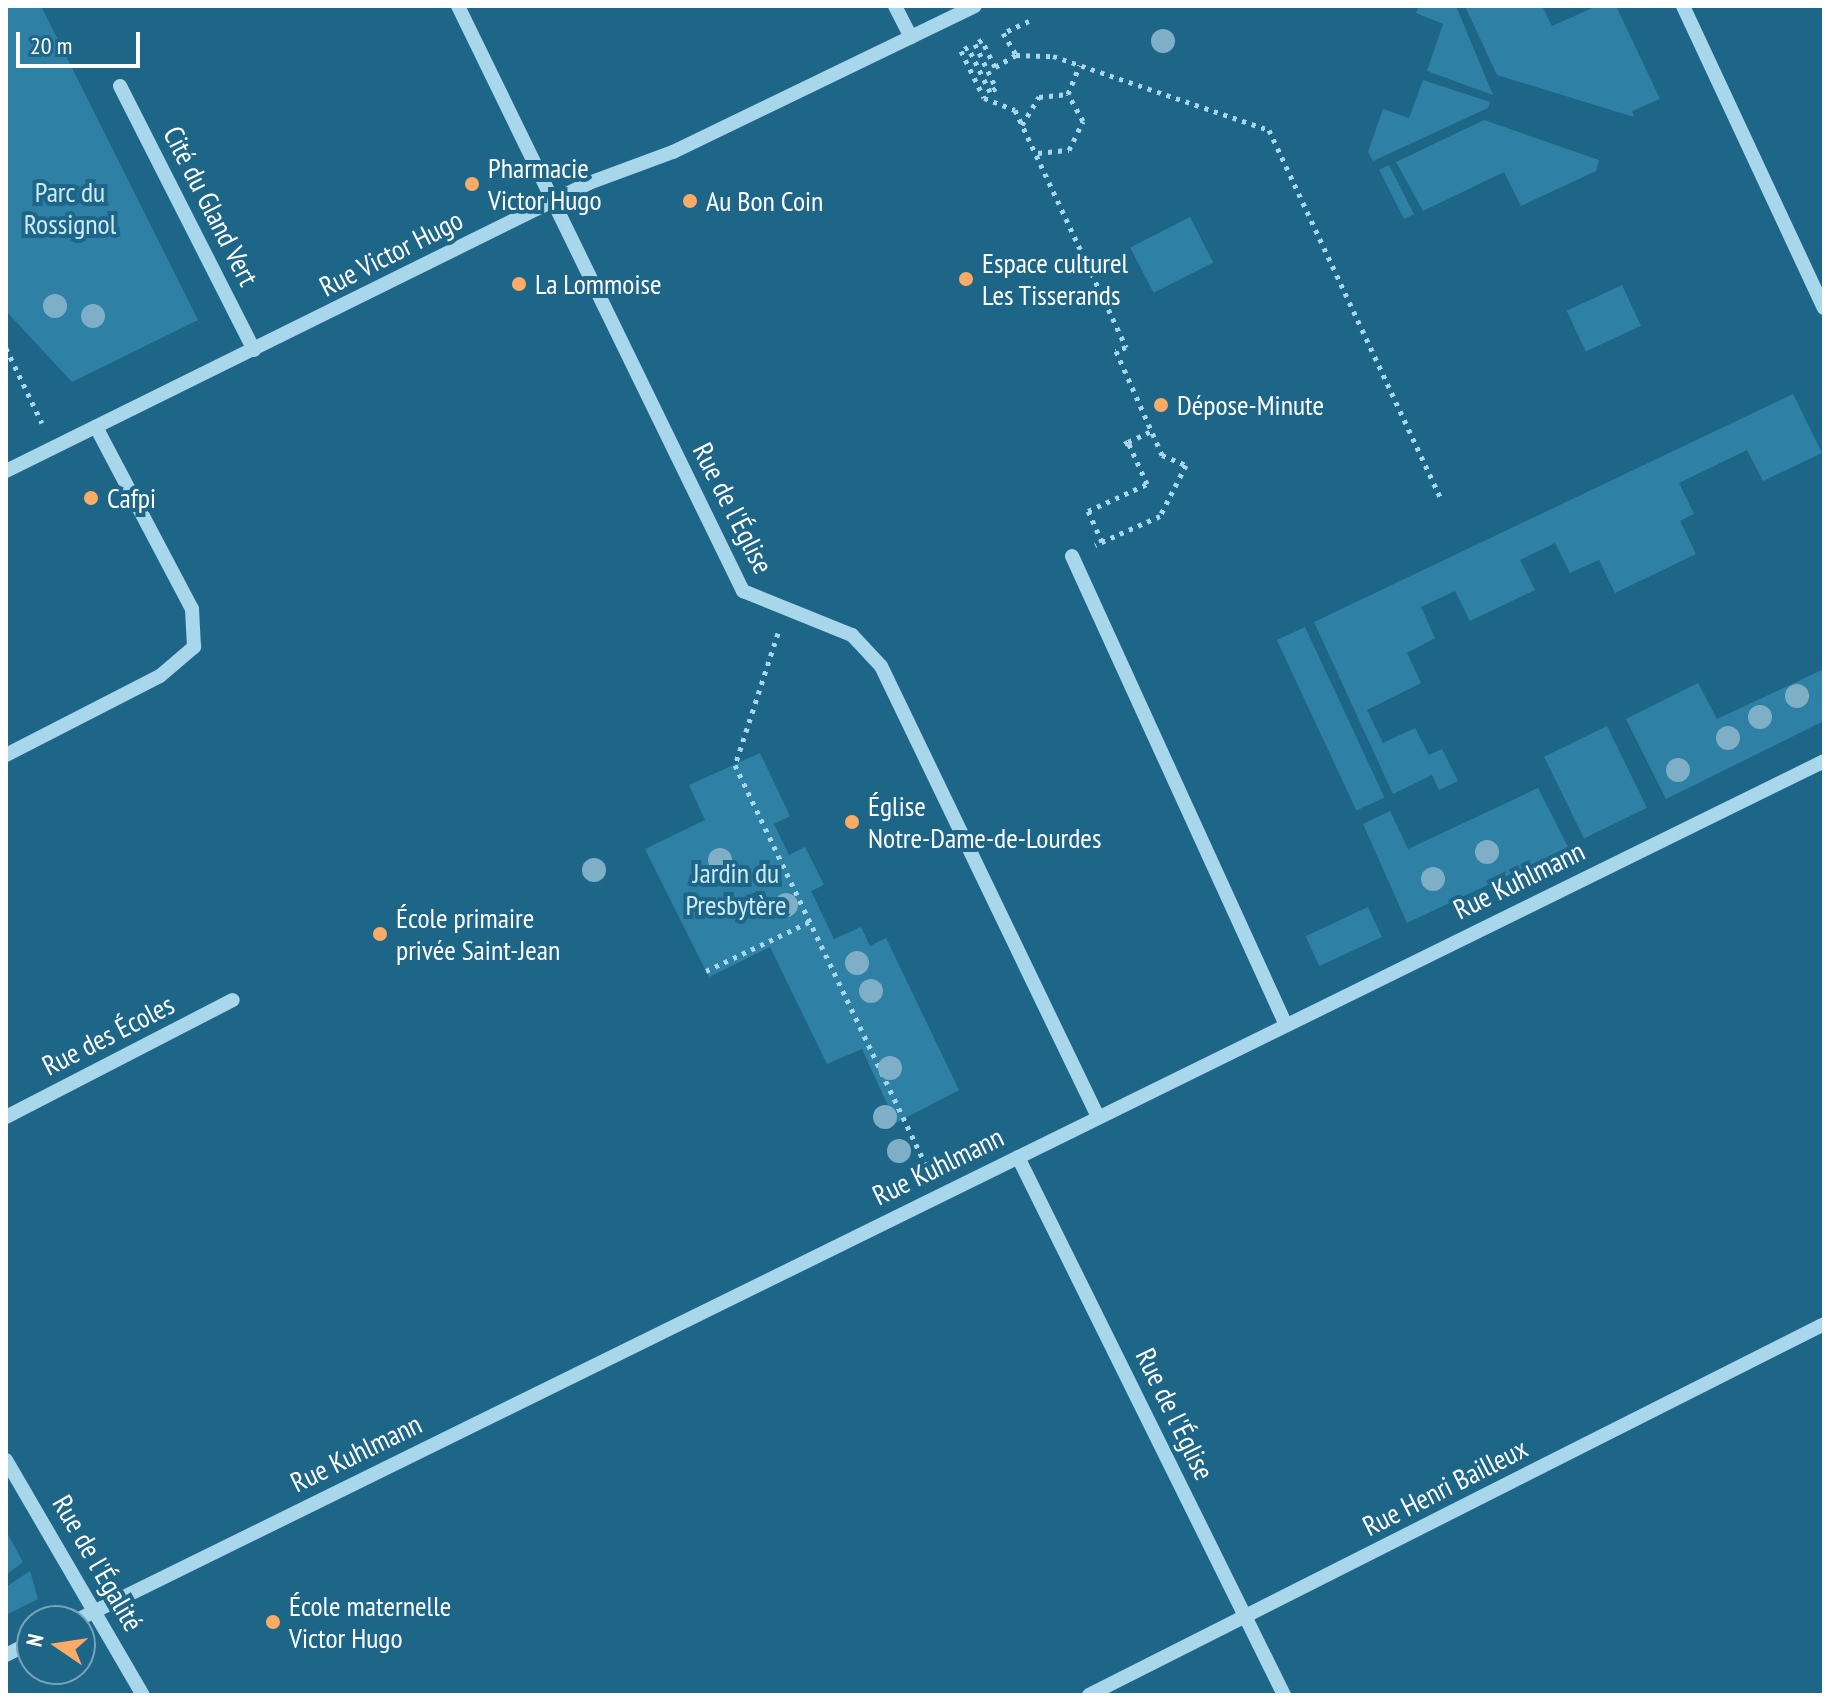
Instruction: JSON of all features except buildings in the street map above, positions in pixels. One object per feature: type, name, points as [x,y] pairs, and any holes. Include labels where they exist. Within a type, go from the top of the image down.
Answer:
[{"type":"street","name":"Rue de l'Église","points":[[458,6],[743,591],[785,613],[852,635],[881,666],[1098,1116]]},
{"type":"street","points":[[895,6],[911,37]]},
{"type":"street","name":"Rue Victor Hugo","points":[[6,471],[551,202],[975,6]]},
{"type":"street","points":[[1683,6],[1824,308]]},
{"type":"street","name":"Cité du Gland Vert","points":[[120,86],[254,350]]},
{"type":"street","points":[[6,755],[160,676],[194,647],[192,609],[96,427]]},
{"type":"street","points":[[1072,556],[1285,1023]]},
{"type":"street","name":"Rue Kuhlmann","points":[[96,1610],[1285,1023],[1824,761]]},
{"type":"street","name":"Rue des Écoles","points":[[6,1117],[233,1000]]},
{"type":"street","name":"Rue de l'Église","points":[[1018,1157],[1284,1695]]},
{"type":"street","name":"Rue Henri Bailleux","points":[[1089,1695],[1824,1324]]},
{"type":"street","name":"Rue de l'Égalité","points":[[6,1460],[93,1605]]},
{"type":"street","name":"Rue de l'Égalité","points":[[96,1610],[143,1695]]},
{"type":"path","points":[[1016,55],[1003,33],[1029,21]]},
{"type":"path","points":[[1072,556],[1160,516],[1186,465],[1162,455],[1116,351],[1126,347],[1038,153],[1015,110],[984,98],[961,51],[968,47],[990,92],[996,88],[975,44],[982,40],[995,67],[1033,50],[1269,130],[1441,499]]},
{"type":"path","points":[[1068,94],[1080,65]]},
{"type":"path","points":[[1022,125],[1039,97],[1068,94]]},
{"type":"path","points":[[1038,153],[1069,150],[1083,121],[1068,94]]},
{"type":"path","points":[[6,348],[54,447]]},
{"type":"path","points":[[1121,446],[1152,431]]},
{"type":"path","points":[[1102,542],[1088,511],[1147,484],[1128,442]]},
{"type":"path","points":[[785,613],[735,765],[926,1165],[959,1150],[972,1178]]},
{"type":"path","points":[[706,971],[809,922]]},
{"type":"green space","name":"Parc du Rossignol","points":[[6,6],[41,6],[198,320],[72,382],[6,311]]},
{"type":"green space","points":[[1419,6],[1456,6],[1493,95],[1427,71],[1443,24],[1416,13]]},
{"type":"green space","points":[[1465,6],[1542,6],[1552,26],[1597,6],[1616,6],[1660,99],[1632,111],[1634,117],[1497,75]]},
{"type":"green space","points":[[1423,80],[1490,102],[1488,108],[1373,161],[1368,152],[1383,109],[1409,118]]},
{"type":"green space","points":[[1484,120],[1599,160],[1596,171],[1521,206],[1504,172],[1423,211],[1396,162]]},
{"type":"green space","points":[[1389,165],[1414,214],[1404,219],[1379,170]]},
{"type":"green space","points":[[1190,217],[1213,262],[1153,293],[1130,247]]},
{"type":"green space","points":[[1622,285],[1641,326],[1586,352],[1567,311]]},
{"type":"green space","points":[[1793,394],[1822,453],[1763,481],[1747,450],[1679,483],[1694,514],[1680,521],[1696,554],[1615,593],[1599,560],[1570,573],[1555,543],[1520,560],[1535,590],[1470,621],[1455,591],[1421,607],[1435,638],[1407,653],[1421,683],[1367,710],[1383,743],[1415,728],[1429,755],[1442,749],[1458,781],[1439,790],[1432,775],[1393,794],[1314,622]]},
{"type":"green space","points":[[1305,627],[1384,797],[1356,810],[1277,640]]},
{"type":"green space","points":[[1824,669],[1824,721],[1666,799],[1626,719],[1698,683],[1717,719]]},
{"type":"green space","points":[[1607,726],[1647,808],[1584,838],[1544,757]]},
{"type":"green space","name":"Jardin du Presbytère","points":[[760,753],[790,816],[774,824],[789,855],[805,847],[824,885],[811,891],[834,939],[861,927],[870,946],[886,938],[959,1090],[896,1123],[862,1049],[827,1064],[770,947],[709,977],[645,849],[705,820],[689,785]]},
{"type":"green space","points":[[1538,788],[1568,847],[1407,923],[1363,824],[1390,811],[1408,849]]},
{"type":"green space","points":[[1368,907],[1382,937],[1319,966],[1305,936]]},
{"type":"green space","points":[[6,1531],[23,1562],[6,1575]]},
{"type":"green space","points":[[30,1571],[38,1599],[26,1605],[16,1605],[16,1610],[6,1615],[6,1587]]},
{"type":"place","name":"Pharmacie Victor Hugo","points":[[472,184]]},
{"type":"place","name":"Au Bon Coin","points":[[690,201]]},
{"type":"place","name":"Espace culturel Les Tisserands","points":[[966,279]]},
{"type":"place","name":"La Lommoise","points":[[519,284]]},
{"type":"place","name":"Dépose-Minute","points":[[1161,405]]},
{"type":"place","name":"Cafpi","points":[[91,498]]},
{"type":"place","name":"Église Notre-Dame-de-Lourdes","points":[[852,822]]},
{"type":"place","name":"École primaire privée Saint-Jean","points":[[380,934]]},
{"type":"place","name":"École maternelle Victor Hugo","points":[[273,1622]]}]
